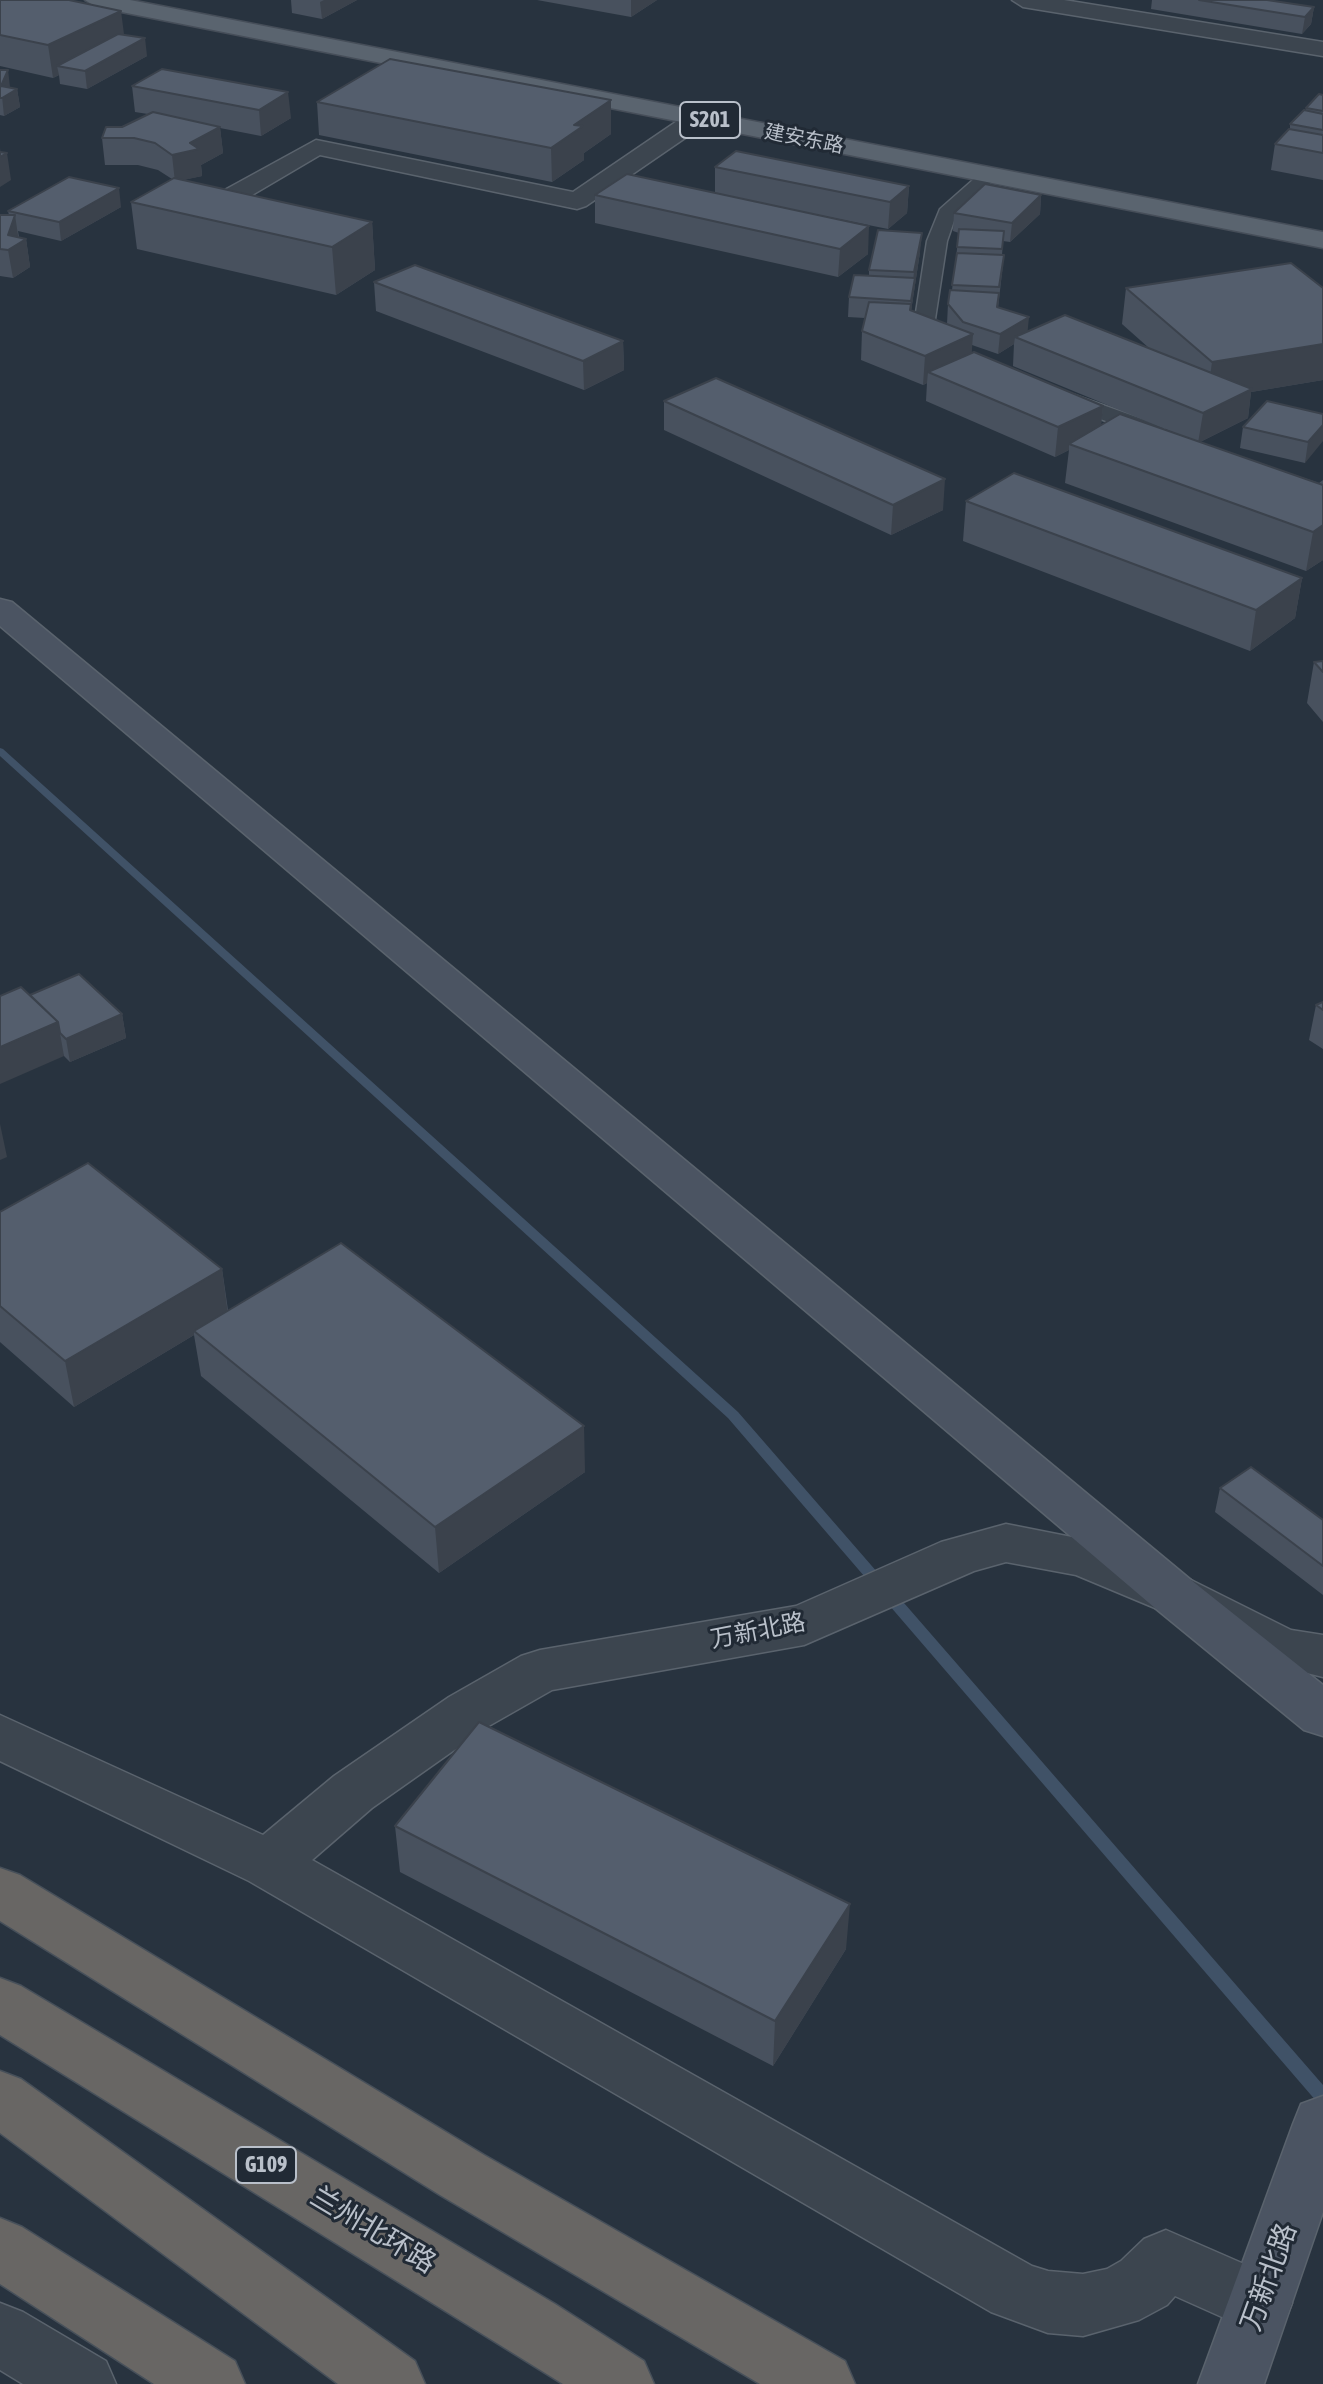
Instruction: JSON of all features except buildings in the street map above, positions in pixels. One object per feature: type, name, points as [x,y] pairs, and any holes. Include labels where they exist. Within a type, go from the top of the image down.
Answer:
[{"type":"highway","points":[[0,1892],[462,2175],[822,2384]]},
{"type":"highway","name":"兰州北环路","points":[[0,2004],[532,2326],[621,2384]]},
{"type":"highway","points":[[0,2098],[392,2384]]},
{"type":"highway","points":[[0,2248],[212,2384]]},
{"type":"main road","name":"建安东路","points":[[96,0],[1323,240]]},
{"type":"main road","name":"建安东路","points":[[158,0],[1323,224]]},
{"type":"main road","points":[[0,609],[1173,1594],[1323,1715]]},
{"type":"main road","name":"万新北路","points":[[1231,2384],[1323,2124]]},
{"type":"street","points":[[1023,0],[1323,49]]},
{"type":"street","points":[[1124,17],[1143,0]]},
{"type":"street","points":[[199,215],[316,147],[577,201],[698,118]]},
{"type":"street","points":[[965,352],[938,337],[925,319],[937,241],[947,213],[990,175]]},
{"type":"street","points":[[1049,392],[1167,436]]},
{"type":"street","name":"万新北路","points":[[269,1864],[353,1792],[468,1712],[540,1671],[804,1625],[959,1556],[1006,1543],[1084,1557],[1173,1594],[1281,1648],[1323,1656]]},
{"type":"street","points":[[0,1737],[269,1864],[1014,2290],[1048,2302],[1094,2303],[1116,2298],[1144,2283],[1166,2260],[1260,2303]]},
{"type":"street","points":[[0,2334],[83,2384]]},
{"type":"waterway","points":[[0,751],[733,1415],[1323,2097]]}]
